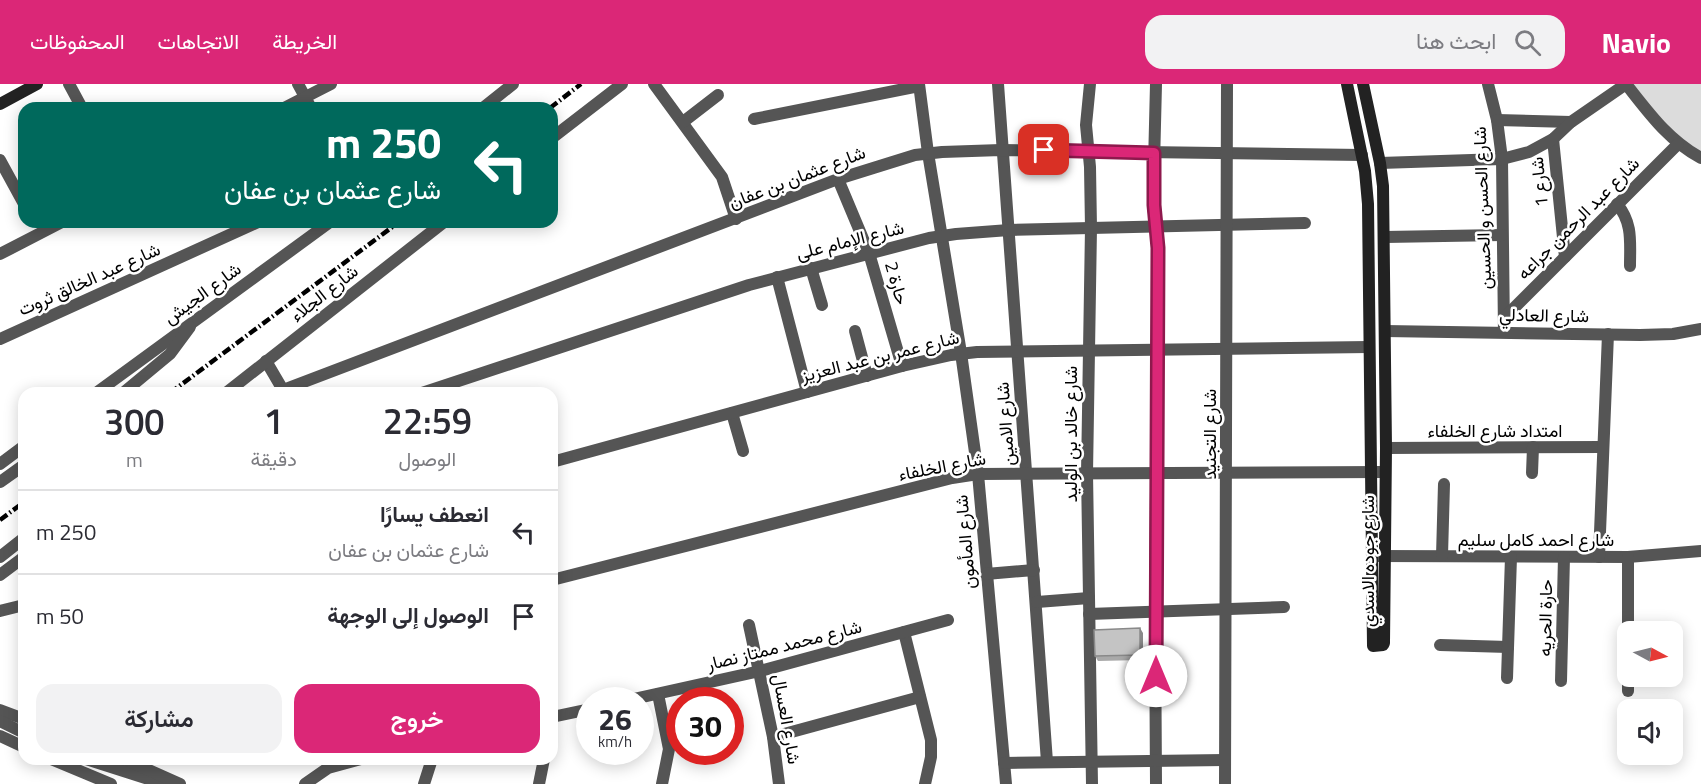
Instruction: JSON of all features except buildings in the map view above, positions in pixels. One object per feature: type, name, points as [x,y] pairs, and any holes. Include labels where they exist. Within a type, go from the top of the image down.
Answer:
[{"type":"main road","points":[[0,104],[37,84]]},
{"type":"main road","name":"شارع جوده الاسدي","points":[[1347,84],[1362,155],[1368,204],[1373,646],[1384,643],[1385,237],[1380,164],[1363,84]]},
{"type":"street","points":[[69,84],[79,102]]},
{"type":"street","points":[[298,84],[307,102]]},
{"type":"street","points":[[309,102],[331,84]]},
{"type":"street","points":[[490,102],[513,84]]},
{"type":"street","points":[[558,133],[622,84]]},
{"type":"street","points":[[654,84],[722,177],[736,219]]},
{"type":"street","name":"شارع الامين","points":[[998,84],[1047,762]]},
{"type":"street","name":"شارع خالد بن الوليد","points":[[1090,84],[1086,125],[1090,167],[1091,228],[1087,473],[1092,784]]},
{"type":"street","points":[[1156,84],[1154,153],[1154,205],[1158,248],[1156,784]]},
{"type":"street","name":"شارع التجنيد","points":[[1225,784],[1227,84]]},
{"type":"street","name":"شارع الحسن و الحسين","points":[[1488,84],[1497,120],[1502,159],[1504,332]]},
{"type":"street","points":[[1380,164],[1502,159],[1529,152],[1553,139],[1571,122],[1626,84],[1657,124],[1678,144],[1701,158]]},
{"type":"street","points":[[754,119],[919,85]]},
{"type":"street","name":"شارع المأمون","points":[[919,85],[928,153],[962,353],[978,474],[1006,784]]},
{"type":"street","points":[[682,122],[718,94]]},
{"type":"street","points":[[1497,120],[1571,122]]},
{"type":"street","name":"شارع 1","points":[[1553,139],[1565,257]]},
{"type":"street","name":"شارع عبد الرحمن جراعه","points":[[1504,318],[1678,144]]},
{"type":"street","name":"شارع عثمان بن عفان","points":[[290,387],[838,179],[902,158],[928,153],[1001,150],[1362,155]]},
{"type":"street","points":[[0,160],[18,193]]},
{"type":"street","name":"حارة 2","points":[[838,179],[869,253],[902,366]]},
{"type":"street","points":[[1617,204],[1631,229],[1630,266]]},
{"type":"street","name":"شارع الإمام على","points":[[440,387],[777,277],[943,236],[1009,230],[1305,223]]},
{"type":"street","points":[[0,254],[37,228]]},
{"type":"street","name":"شارع عبد الخالق ثروت","points":[[0,339],[245,228]]},
{"type":"street","name":"شارع الجيش","points":[[104,387],[322,228]]},
{"type":"street","name":"شارع الجلاء","points":[[234,387],[436,228]]},
{"type":"street","points":[[1385,237],[1502,235]]},
{"type":"street","points":[[811,268],[822,305]]},
{"type":"street","points":[[777,277],[807,392]]},
{"type":"street","points":[[130,387],[170,354],[195,320]]},
{"type":"street","name":"شارع العادلي","points":[[1385,331],[1656,335],[1701,329]]},
{"type":"street","points":[[855,331],[867,376]]},
{"type":"street","points":[[1599,557],[1608,334]]},
{"type":"street","name":"شارع عمر بن عبد العزيز","points":[[558,460],[902,366],[962,353],[1369,347]]},
{"type":"street","points":[[266,361],[277,387]]},
{"type":"street","points":[[732,413],[743,451]]},
{"type":"street","points":[[1532,473],[1533,447]]},
{"type":"street","name":"امتداد شارع الخلفاء","points":[[1386,448],[1604,447]]},
{"type":"street","points":[[0,464],[18,450]]},
{"type":"street","points":[[0,482],[18,469]]},
{"type":"street","name":"شارع الخلفاء","points":[[558,578],[952,478],[978,474],[1385,472]]},
{"type":"street","points":[[1442,556],[1444,484]]},
{"type":"street","points":[[0,557],[18,543]]},
{"type":"street","name":"شارع احمد كامل سليم","points":[[1371,556],[1628,557],[1701,551]]},
{"type":"street","points":[[1507,678],[1511,557]]},
{"type":"street","name":"حارة الحريه","points":[[1562,681],[1564,557]]},
{"type":"street","points":[[1628,557],[1628,621]]},
{"type":"street","points":[[0,575],[18,562]]},
{"type":"street","points":[[986,574],[1034,570]]},
{"type":"street","points":[[1037,602],[1089,598]]},
{"type":"street","points":[[0,611],[18,607]]},
{"type":"street","points":[[1089,614],[1284,607]]},
{"type":"street","name":"شارع محمد ممتاز نصار","points":[[654,695],[760,671],[948,620]]},
{"type":"street","name":"شارع العسال","points":[[749,625],[773,737],[779,784]]},
{"type":"street","points":[[904,632],[931,740],[931,757],[925,784]]},
{"type":"street","points":[[1440,645],[1508,647]]},
{"type":"street","points":[[658,694],[669,749],[662,784]]},
{"type":"street","points":[[773,737],[920,697]]},
{"type":"street","points":[[0,710],[18,715]]},
{"type":"street","points":[[558,716],[576,712]]},
{"type":"street","points":[[0,721],[18,730]]},
{"type":"street","points":[[0,736],[18,744]]},
{"type":"street","points":[[1004,763],[1225,760]]},
{"type":"street","points":[[65,765],[111,784]]},
{"type":"street","points":[[105,765],[164,784]]},
{"type":"street","points":[[137,765],[180,784]]},
{"type":"street","points":[[305,784],[328,768],[339,765]]},
{"type":"street","points":[[424,784],[430,765]]},
{"type":"street","points":[[539,784],[543,765]]},
{"type":"shaded area","points":[[1628,84],[1701,84],[1701,156],[1680,144]]},
{"type":"railway","points":[[558,102],[581,84]]},
{"type":"railway","points":[[178,387],[391,228]]},
{"type":"railway","points":[[0,520],[18,506]]},
{"type":"route","points":[[1044,150],[1154,153],[1154,216],[1158,248],[1156,676]]}]
